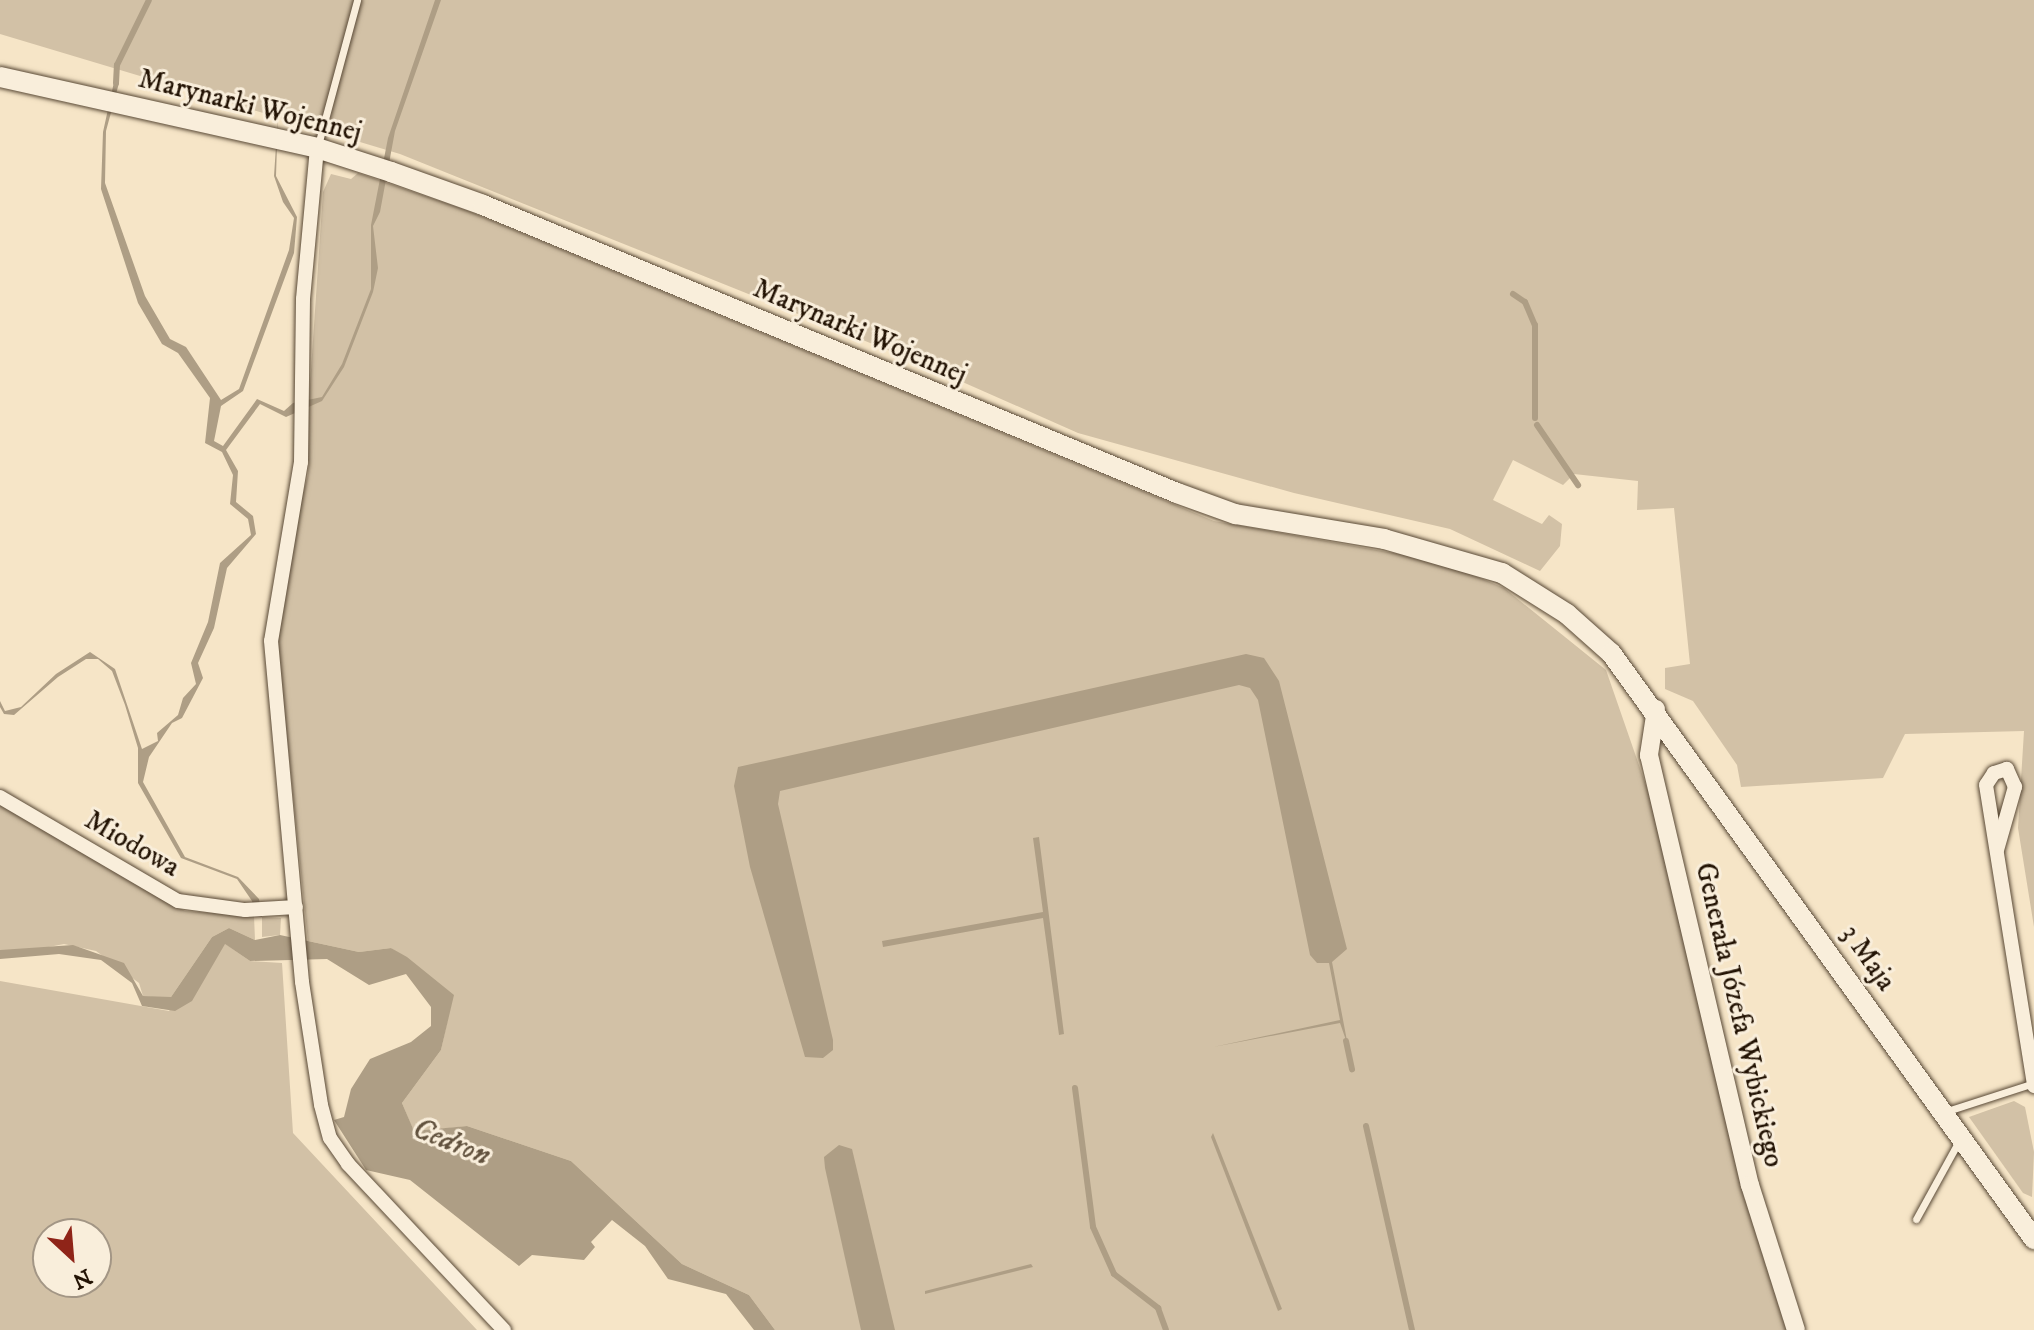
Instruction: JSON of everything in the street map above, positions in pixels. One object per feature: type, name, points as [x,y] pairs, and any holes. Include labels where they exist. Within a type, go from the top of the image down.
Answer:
[{"type":"main road","name":"Marynarki Wojennej","points":[[0,77],[317,148],[483,205],[1212,506],[1384,539],[1502,573],[1600,641],[1656,709]]},
{"type":"main road","name":"3 Maja","points":[[1656,709],[2034,1239]]},
{"type":"street","points":[[317,148],[303,299],[301,462],[271,641],[304,997],[330,1138],[387,1211],[504,1330]]},
{"type":"street","name":"Generała Józefa Wybickiego","points":[[1656,709],[1649,755],[1750,1185],[1796,1330]]},
{"type":"street","points":[[1997,850],[2015,787],[2007,769],[1994,773],[1986,785],[2034,1084]]},
{"type":"street","name":"Miodowa","points":[[0,797],[178,901],[245,910],[296,907]]},
{"type":"lane","points":[[317,148],[357,0]]},
{"type":"lane","points":[[1944,1112],[2034,1084]]},
{"type":"lane","points":[[1916,1219],[1961,1137]]},
{"type":"shaded area","points":[[0,0],[2034,0],[2034,927],[2018,828],[2024,731],[1905,734],[1883,778],[1741,787],[1737,765],[1693,701],[1665,689],[1665,668],[1690,664],[1674,508],[1637,510],[1638,481],[1574,474],[1563,485],[1513,460],[1493,500],[1542,524],[1549,515],[1562,524],[1560,546],[1540,571],[1450,529],[1294,493],[1078,433],[915,361],[400,154],[0,34]]},
{"type":"shaded area","points":[[358,173],[466,210],[1214,521],[1410,556],[1473,575],[1504,588],[1606,670],[1649,794],[1747,1204],[1787,1330],[775,1330],[749,1295],[682,1264],[571,1161],[467,1126],[414,1132],[402,1103],[441,1050],[453,995],[391,948],[359,952],[308,941],[277,639],[287,555],[308,475],[309,461],[305,459],[323,192],[331,174],[351,179]]},
{"type":"shaded area","points":[[0,804],[185,911],[254,916],[255,940],[229,928],[212,937],[171,997],[162,998],[143,996],[139,983],[96,951],[64,944],[18,953],[0,950]]},
{"type":"shaded area","points":[[262,917],[281,918],[280,935],[262,937]]},
{"type":"shaded area","points":[[224,943],[250,961],[282,963],[293,1133],[477,1330],[0,1330],[0,981],[169,1011]]},
{"type":"shaded area","points":[[2014,1101],[2025,1107],[2034,1152],[2032,1197],[2023,1193],[1969,1117]]},
{"type":"water","points":[[435,0],[441,0],[395,131],[380,212],[373,226],[378,268],[373,292],[344,367],[322,401],[286,417],[260,404],[226,450],[238,471],[236,502],[253,516],[256,534],[227,568],[214,628],[198,663],[203,678],[182,718],[172,723],[149,757],[143,782],[185,857],[238,877],[259,899],[262,917],[254,916],[252,901],[237,879],[181,858],[138,783],[138,748],[125,705],[112,671],[98,659],[86,659],[58,677],[14,715],[4,714],[0,707],[0,701],[5,711],[21,707],[56,674],[90,652],[115,669],[142,749],[158,741],[157,733],[178,715],[183,698],[196,684],[191,663],[208,622],[220,563],[251,535],[248,519],[230,504],[233,475],[222,452],[205,443],[210,398],[178,353],[162,344],[138,303],[101,189],[103,132],[114,82],[119,83],[106,131],[105,183],[145,296],[170,339],[186,347],[221,400],[239,389],[289,250],[294,218],[283,202],[274,176],[278,116],[276,176],[297,217],[294,253],[243,391],[221,406],[214,441],[223,446],[257,399],[284,411],[293,403],[322,397],[342,364],[371,289],[371,225],[388,138]]},
{"type":"water","points":[[1246,654],[1264,658],[1279,681],[1347,949],[1332,962],[1348,1046],[1340,1023],[1213,1047],[1340,1020],[1329,963],[1317,963],[1310,955],[1258,700],[1250,688],[1239,685],[780,791],[778,804],[833,1040],[833,1050],[823,1058],[805,1057],[750,867],[734,786],[738,767]]},
{"type":"water","points":[[1039,837],[1064,1034],[1059,1035],[1043,918],[883,947],[882,941],[1043,912],[1033,838]]},
{"type":"water","name":"Cedron","points":[[229,928],[255,940],[280,935],[359,952],[391,948],[407,957],[454,995],[441,1050],[402,1103],[414,1131],[467,1126],[571,1161],[682,1264],[749,1295],[775,1330],[754,1330],[726,1294],[668,1279],[645,1246],[612,1220],[591,1242],[595,1247],[584,1260],[532,1255],[519,1266],[410,1180],[366,1170],[334,1120],[344,1117],[351,1089],[370,1059],[411,1042],[431,1026],[431,1007],[406,974],[369,985],[327,959],[250,961],[225,944],[192,1001],[175,1011],[142,1006],[132,983],[101,960],[59,954],[0,959],[0,950],[73,945],[124,963],[143,996],[171,997],[212,937]]},
{"type":"water","points":[[1213,1133],[1282,1309],[1278,1311],[1211,1137]]},
{"type":"water","points":[[839,1145],[852,1149],[895,1330],[861,1330],[825,1168],[824,1157]]},
{"type":"water","points":[[1031,1264],[1033,1267],[925,1294],[925,1291]]},
{"type":"waterway","points":[[116,83],[117,65],[149,0]]},
{"type":"waterway","points":[[1513,294],[1525,302],[1535,325],[1535,418]]},
{"type":"waterway","points":[[1537,425],[1578,485]]},
{"type":"waterway","points":[[1346,1041],[1352,1069]]},
{"type":"waterway","points":[[1075,1088],[1093,1227],[1114,1274],[1158,1308],[1166,1330]]},
{"type":"waterway","points":[[1366,1126],[1412,1330]]}]
